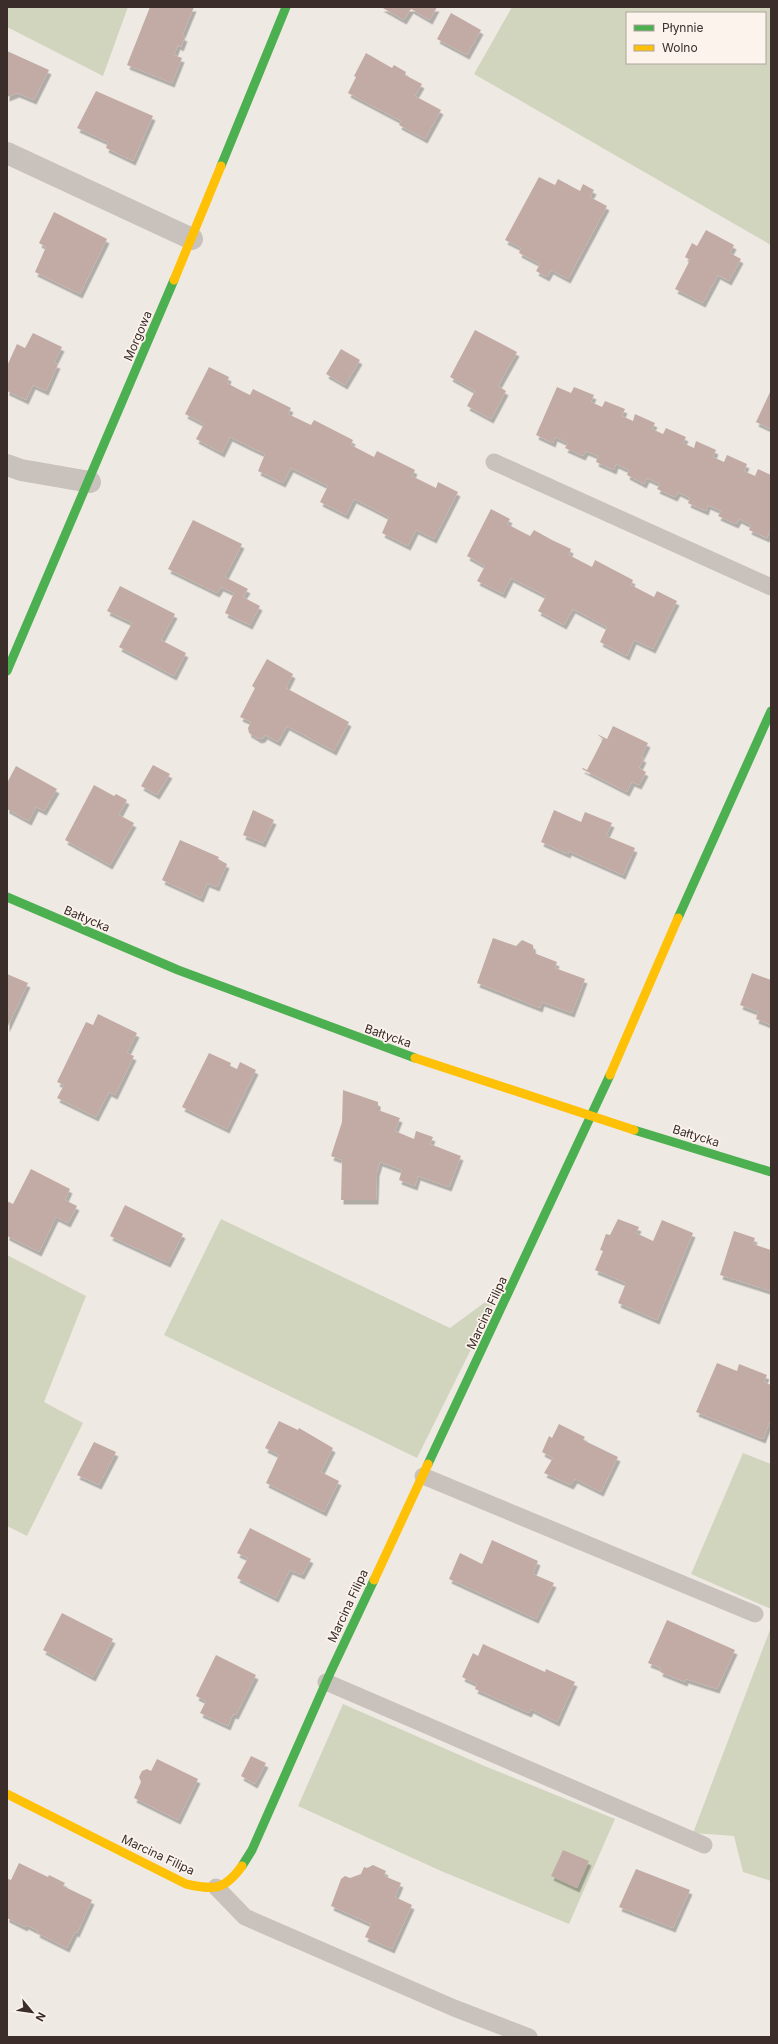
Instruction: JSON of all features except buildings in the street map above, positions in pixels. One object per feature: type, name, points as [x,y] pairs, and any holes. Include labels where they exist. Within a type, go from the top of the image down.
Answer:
[{"type":"street","name":"Morgowa","points":[[7,671],[90,482],[192,239],[286,7]]},
{"type":"street","points":[[7,153],[192,239]]},
{"type":"street","points":[[7,465],[21,470],[90,482]]},
{"type":"street","name":"Marcina Filipa","points":[[7,1794],[186,1884],[207,1889],[224,1885],[240,1870],[252,1850],[326,1682],[592,1116],[670,933],[771,711]]},
{"type":"street","name":"Bałtycka","points":[[7,897],[79,930],[319,1024],[469,1077],[771,1172]]},
{"type":"lane","points":[[494,462],[771,587]]},
{"type":"lane","points":[[422,1476],[754,1614]]},
{"type":"lane","points":[[326,1682],[704,1845]]},
{"type":"lane","points":[[216,1887],[245,1917],[454,2008],[529,2037]]},
{"type":"green space","points":[[7,7],[128,7],[103,76],[7,27]]},
{"type":"green space","points":[[512,7],[771,7],[771,245],[474,74]]},
{"type":"green space","points":[[221,1219],[450,1328],[500,1291],[417,1458],[164,1335]]},
{"type":"green space","points":[[7,1255],[86,1296],[44,1402],[83,1423],[27,1536],[7,1526]]},
{"type":"green space","points":[[743,1453],[771,1464],[771,1609],[691,1574]]},
{"type":"green space","points":[[771,1627],[771,1881],[743,1872],[734,1836],[693,1833]]},
{"type":"green space","points":[[343,1704],[487,1767],[615,1819],[569,1924],[441,1871],[298,1806]]},
{"type":"traffic: fast","points":[[221,166],[286,7]]},
{"type":"traffic: fast","points":[[7,671],[174,280]]},
{"type":"traffic: fast","points":[[678,918],[771,711]]},
{"type":"traffic: fast","points":[[7,897],[178,970],[415,1058]]},
{"type":"traffic: fast","points":[[428,1464],[610,1075]]},
{"type":"traffic: fast","points":[[634,1130],[771,1172]]},
{"type":"traffic: fast","points":[[242,1866],[252,1850],[331,1671],[374,1580]]},
{"type":"traffic: slow","points":[[174,280],[221,166]]},
{"type":"traffic: slow","points":[[610,1075],[678,918]]},
{"type":"traffic: slow","points":[[415,1058],[634,1130]]},
{"type":"traffic: slow","points":[[374,1580],[428,1464]]},
{"type":"traffic: slow","points":[[7,1794],[186,1884],[211,1888],[218,1887],[230,1880],[242,1866]]}]
